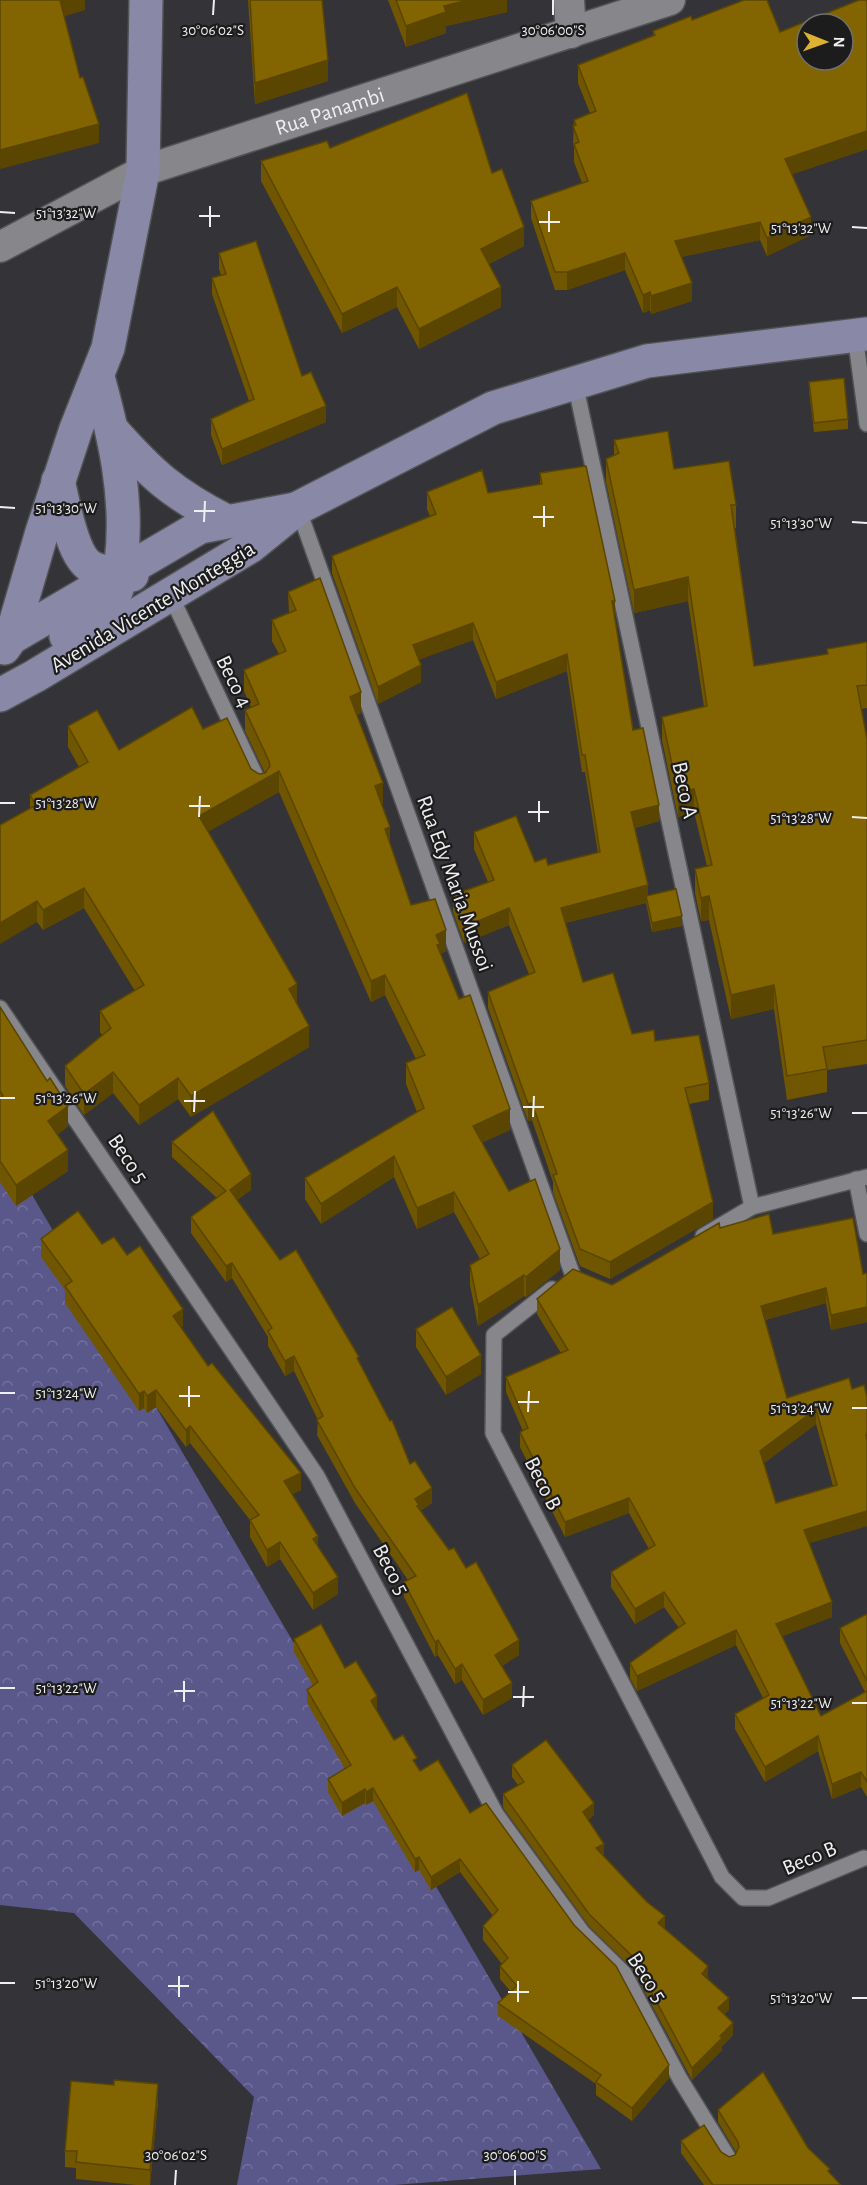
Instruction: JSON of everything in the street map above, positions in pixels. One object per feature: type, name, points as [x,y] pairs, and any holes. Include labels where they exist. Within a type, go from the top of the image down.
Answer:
[{"type":"main road","points":[[5,646],[58,481],[108,348],[143,171],[146,0]]},
{"type":"main road","name":"Avenida Vicente Monteggia","points":[[0,695],[171,596],[251,546],[298,508],[493,408],[647,361],[861,335]]},
{"type":"main road","points":[[35,676],[44,658],[56,642],[94,619],[112,600],[119,585],[124,506],[112,430],[98,377]]},
{"type":"main road","points":[[112,430],[150,472],[170,489],[226,521]]},
{"type":"main road","points":[[58,481],[77,551],[90,566],[104,572],[148,575],[175,570],[225,547],[251,546]]},
{"type":"main road","name":"Avenida Vicente Monteggia","points":[[5,646],[120,572],[200,527],[298,508]]},
{"type":"street","points":[[569,0],[571,33]]},
{"type":"street","name":"Rua Panambi","points":[[0,247],[143,171],[670,0]]},
{"type":"lane","points":[[861,335],[867,424]]},
{"type":"lane","name":"Beco A","points":[[575,383],[752,1207]]},
{"type":"lane","name":"Rua Edy Maria Mussoi","points":[[298,508],[577,1275]]},
{"type":"lane","name":"Beco 4","points":[[171,596],[260,785]]},
{"type":"lane","name":"Beco 5","points":[[0,1008],[317,1476],[496,1814],[582,1932],[624,1973],[680,2079],[729,2159]]},
{"type":"lane","points":[[692,1242],[752,1207],[862,1178],[867,1234]]},
{"type":"lane","name":"Beco B","points":[[577,1275],[494,1335],[492,1433],[722,1877],[743,1898],[768,1898],[866,1858]]},
{"type":"green space","points":[[0,1140],[601,2169],[394,2185],[237,2185],[254,2097],[74,1913],[0,1905]]},
{"type":"building","points":[[0,0],[60,0],[80,78],[83,77],[99,124],[0,150]]},
{"type":"building","points":[[250,0],[322,0],[328,60],[255,83]]},
{"type":"building","points":[[396,0],[468,0],[444,6],[446,12],[406,26]]},
{"type":"building","points":[[744,0],[767,0],[780,32],[795,26],[795,72],[855,72],[855,12],[829,12],[859,0],[867,0],[867,131],[785,159],[811,217],[767,238],[760,222],[675,241],[692,283],[651,296],[650,292],[643,295],[625,253],[567,272],[555,272],[531,201],[588,181],[574,144],[579,142],[573,126],[576,125],[574,120],[596,111],[578,65],[655,35],[653,31],[691,16],[692,20]]},
{"type":"building","points":[[467,93],[492,173],[502,169],[524,227],[481,249],[501,287],[419,329],[397,287],[342,314],[261,161],[327,141],[330,148]]},
{"type":"building","points":[[256,241],[302,376],[311,372],[326,406],[222,449],[211,419],[254,399],[212,278],[226,274],[219,253]]},
{"type":"building","points":[[844,378],[848,419],[814,423],[809,382]]},
{"type":"building","points":[[668,431],[674,469],[729,461],[736,505],[731,505],[754,666],[828,654],[827,649],[867,642],[867,685],[857,686],[867,739],[867,1040],[823,1047],[827,1069],[787,1076],[774,985],[731,995],[709,896],[701,898],[695,869],[712,865],[694,789],[678,793],[662,717],[707,706],[688,577],[634,590],[606,459],[619,453],[614,440]]},
{"type":"building","points":[[586,466],[615,601],[612,601],[633,730],[643,728],[659,805],[631,812],[648,885],[561,908],[583,982],[613,973],[632,1034],[654,1030],[655,1041],[699,1035],[709,1083],[685,1088],[713,1202],[610,1262],[580,1249],[553,1175],[557,1174],[532,1103],[528,1104],[488,992],[535,972],[509,908],[464,927],[453,895],[494,880],[474,832],[516,816],[535,862],[546,858],[548,865],[600,852],[585,755],[582,755],[567,654],[496,682],[473,623],[413,645],[421,665],[378,687],[332,556],[436,514],[427,492],[482,470],[488,493],[542,484],[540,473]]},
{"type":"building","points":[[320,578],[361,692],[350,697],[383,783],[375,786],[390,827],[385,829],[411,905],[435,899],[446,930],[436,935],[440,944],[437,945],[459,999],[470,995],[510,1109],[473,1126],[509,1191],[535,1179],[560,1249],[526,1277],[524,1275],[478,1305],[470,1265],[489,1254],[454,1192],[417,1208],[394,1156],[321,1204],[305,1178],[424,1108],[406,1063],[425,1055],[385,975],[371,981],[279,771],[199,816],[297,984],[289,989],[309,1026],[191,1096],[178,1078],[139,1105],[113,1072],[84,1094],[65,1066],[111,1028],[100,1011],[144,985],[84,888],[43,910],[37,901],[0,923],[0,825],[36,805],[30,795],[88,762],[68,726],[97,710],[119,750],[192,707],[203,729],[227,718],[251,769],[259,774],[265,773],[270,766],[269,761],[245,710],[259,704],[244,670],[286,651],[272,620],[296,610],[288,592]]},
{"type":"building","points":[[676,889],[682,916],[652,923],[646,896]]},
{"type":"building","points":[[0,1007],[47,1081],[50,1078],[68,1106],[48,1121],[68,1150],[16,1185],[0,1161],[0,1099],[3,1096],[0,1091]]},
{"type":"building","points":[[213,1111],[251,1174],[230,1190],[280,1260],[296,1250],[359,1357],[357,1358],[390,1421],[392,1420],[410,1464],[415,1461],[432,1488],[415,1499],[419,1505],[417,1506],[449,1550],[454,1548],[466,1568],[476,1562],[519,1640],[495,1655],[512,1683],[483,1700],[462,1664],[455,1669],[438,1640],[435,1642],[404,1582],[416,1576],[355,1488],[317,1420],[323,1416],[294,1356],[285,1361],[268,1331],[272,1328],[232,1263],[226,1266],[191,1217],[226,1191],[172,1142]]},
{"type":"building","points":[[78,1211],[102,1244],[114,1237],[127,1255],[140,1246],[183,1309],[173,1316],[208,1366],[212,1363],[301,1473],[284,1481],[318,1536],[313,1539],[338,1577],[313,1593],[280,1542],[267,1550],[250,1520],[259,1515],[190,1426],[186,1430],[156,1390],[147,1396],[144,1391],[139,1394],[65,1286],[72,1281],[41,1239]]},
{"type":"building","points":[[769,1214],[773,1234],[853,1218],[863,1274],[867,1273],[867,1307],[831,1315],[826,1288],[761,1306],[787,1398],[849,1378],[852,1389],[864,1385],[867,1397],[867,1511],[804,1530],[832,1602],[776,1624],[821,1716],[867,1691],[867,1782],[861,1772],[832,1784],[818,1736],[765,1767],[735,1714],[769,1695],[736,1630],[637,1676],[630,1663],[685,1623],[664,1592],[635,1609],[611,1572],[655,1545],[629,1498],[565,1522],[520,1432],[528,1428],[506,1377],[568,1350],[537,1299],[573,1269],[612,1285],[719,1223],[720,1228]],"holes":[[[816,1409],[837,1485],[776,1503],[760,1451]]]},
{"type":"building","points":[[452,1307],[481,1355],[446,1377],[416,1329]]},
{"type":"building","points":[[867,1614],[867,1681],[840,1628]]},
{"type":"building","points":[[321,1624],[345,1668],[356,1661],[377,1696],[371,1701],[394,1740],[403,1735],[417,1758],[413,1760],[420,1771],[438,1760],[470,1813],[486,1803],[574,1925],[616,1966],[669,2065],[632,2108],[596,2082],[601,2075],[498,2003],[517,1986],[500,1966],[508,1958],[483,1926],[498,1910],[460,1859],[431,1877],[419,1857],[415,1859],[373,1788],[366,1792],[365,1789],[342,1803],[328,1779],[351,1765],[307,1690],[318,1682],[294,1639]]},
{"type":"building","points":[[546,1740],[594,1803],[583,1812],[604,1844],[596,1848],[647,1902],[665,1916],[658,1923],[708,1966],[702,1974],[729,1998],[718,2008],[733,2023],[720,2036],[722,2038],[692,2068],[632,1956],[589,1914],[503,1794],[524,1782],[512,1765]]},
{"type":"building","points":[[763,2072],[808,2148],[830,2169],[828,2171],[841,2185],[713,2185],[681,2141],[704,2125],[721,2152],[729,2157],[735,2155],[739,2147],[738,2142],[718,2110]]},
{"type":"building","points":[[114,2080],[158,2084],[150,2170],[76,2162],[77,2151],[65,2151],[71,2081],[114,2085]]}]
